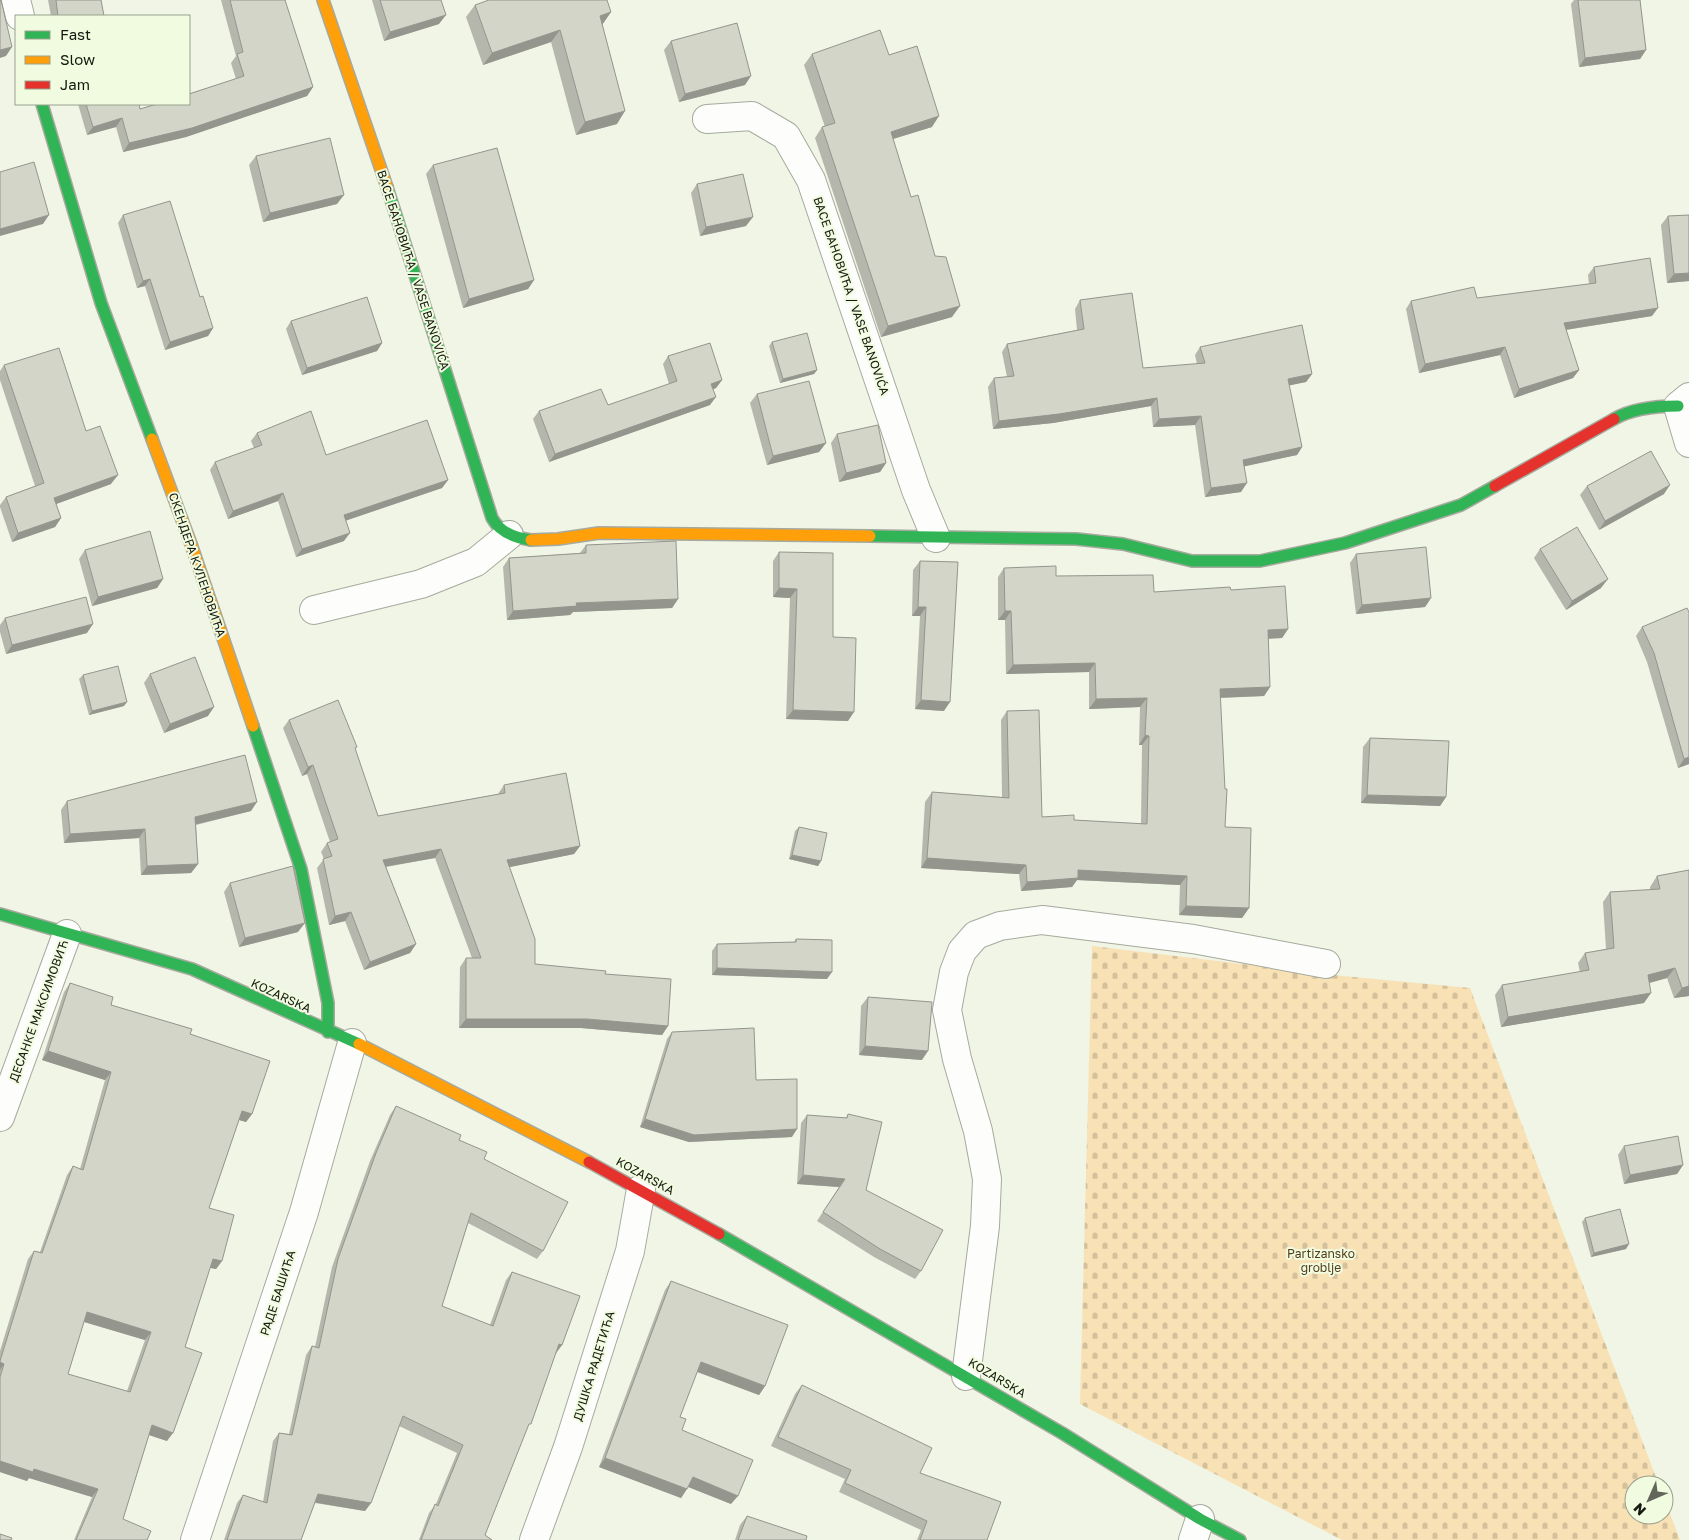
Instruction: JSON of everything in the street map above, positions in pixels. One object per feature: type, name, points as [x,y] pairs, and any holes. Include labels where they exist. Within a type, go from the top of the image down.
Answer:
[{"type":"street","points":[[16,0],[20,15]]},
{"type":"street","name":"ВАСЕ БАНОВИЋА / VASE BANOVIĆA","points":[[323,0],[390,197],[487,501],[495,522],[509,536]]},
{"type":"street","name":"СКЕНДЕРА КУЛЕНОВИЋА","points":[[42,105],[102,303],[190,544],[301,869],[328,1003],[340,1038]]},
{"type":"street","name":"ВАСЕ БАНОВИЋА / VASE BANOVIĆA","points":[[707,119],[752,116],[786,136],[811,180],[916,490],[936,538]]},
{"type":"street","points":[[314,610],[421,584],[476,562],[509,536],[522,540],[599,533],[1076,539],[1123,544],[1192,561],[1260,561],[1345,543],[1461,505],[1622,414],[1683,402],[1689,443]]},
{"type":"street","name":"KOZARSKA","points":[[0,914],[192,970],[340,1038],[391,1059],[641,1189],[966,1376],[1197,1530],[1240,1540]]},
{"type":"street","points":[[966,1376],[986,1226],[987,1178],[978,1131],[957,1059],[947,1010],[954,972],[962,950],[976,936],[1000,926],[1042,920],[1193,939],[1326,964]]},
{"type":"street","name":"ДЕСАНКЕ МАКСИМОВИЋ","points":[[0,1117],[67,934]]},
{"type":"street","name":"РАДЕ БАШИЋА","points":[[195,1540],[304,1212],[340,1038]]},
{"type":"street","name":"ДУШКА РАДЕТИЋА","points":[[540,1538],[630,1251],[641,1189]]},
{"type":"green space","name":"Partizansko groblje","points":[[1092,946],[1343,976],[1470,988],[1655,1475],[1624,1475],[1624,1525],[1674,1524],[1680,1540],[1342,1540],[1080,1404]]},
{"type":"building","points":[[0,0],[12,47],[0,50]]},
{"type":"building","points":[[56,0],[101,0],[104,15],[58,15]]},
{"type":"building","points":[[230,0],[285,0],[313,87],[192,128],[129,143],[122,118],[93,127],[86,105],[139,105],[140,109],[154,105],[190,105],[190,94],[244,76],[237,54],[243,52]]},
{"type":"building","points":[[380,0],[441,0],[446,15],[390,32]]},
{"type":"building","points":[[489,0],[607,0],[611,12],[600,16],[625,111],[585,122],[560,30],[492,53],[475,5]]},
{"type":"building","points":[[1578,0],[1640,0],[1646,50],[1585,58]]},
{"type":"building","points":[[737,23],[751,76],[685,94],[671,41]]},
{"type":"building","points":[[880,30],[889,55],[917,46],[939,116],[891,132],[911,197],[918,195],[935,256],[946,257],[960,306],[888,326],[822,127],[835,123],[812,54]]},
{"type":"building","points":[[330,138],[344,195],[270,213],[256,156]]},
{"type":"building","points":[[497,148],[534,280],[469,299],[433,165]]},
{"type":"building","points":[[34,162],[49,215],[0,229],[0,172]]},
{"type":"building","points":[[743,174],[753,217],[706,227],[697,184]]},
{"type":"building","points":[[170,201],[200,297],[203,296],[213,328],[170,342],[150,279],[143,281],[123,215]]},
{"type":"building","points":[[1689,215],[1689,273],[1674,274],[1668,216]]},
{"type":"building","points":[[1650,258],[1658,308],[1564,323],[1579,370],[1519,389],[1505,347],[1425,364],[1411,301],[1474,287],[1477,298],[1596,283],[1594,267]]},
{"type":"building","points":[[1132,293],[1143,368],[1205,363],[1200,347],[1302,325],[1312,374],[1288,379],[1302,447],[1243,460],[1247,483],[1211,488],[1201,416],[1159,419],[1157,398],[1059,414],[999,421],[994,378],[1014,376],[1007,344],[1084,329],[1080,300]]},
{"type":"building","points":[[367,297],[382,343],[307,368],[291,321]]},
{"type":"building","points":[[807,333],[817,370],[783,379],[772,342]]},
{"type":"building","points":[[710,343],[722,380],[711,384],[716,397],[555,454],[539,411],[601,389],[608,405],[677,381],[668,356]]},
{"type":"building","points":[[59,348],[86,431],[100,426],[118,475],[54,498],[61,518],[18,533],[6,497],[44,483],[4,365]]},
{"type":"building","points":[[809,381],[826,443],[773,456],[757,394]]},
{"type":"building","points":[[311,411],[326,455],[427,420],[448,480],[344,515],[350,533],[302,549],[283,493],[233,511],[215,462],[262,445],[257,433]]},
{"type":"building","points":[[878,425],[886,463],[846,473],[837,434]]},
{"type":"building","points":[[1651,451],[1670,485],[1605,521],[1587,486]]},
{"type":"building","points":[[1577,527],[1608,579],[1572,601],[1540,549]]},
{"type":"building","points":[[150,531],[163,579],[98,597],[85,550]]},
{"type":"building","points":[[676,541],[678,599],[576,603],[577,606],[513,611],[509,558],[586,553],[586,545]]},
{"type":"building","points":[[1426,547],[1431,598],[1362,605],[1356,554]]},
{"type":"building","points":[[779,552],[833,553],[833,637],[856,638],[854,712],[793,710],[797,589],[779,588]]},
{"type":"building","points":[[920,561],[958,562],[950,702],[921,700],[926,607],[918,607]]},
{"type":"building","points":[[1056,566],[1056,576],[1153,575],[1154,592],[1230,587],[1231,590],[1285,586],[1288,629],[1268,630],[1270,687],[1220,689],[1225,789],[1227,789],[1225,827],[1251,828],[1249,908],[1186,906],[1187,876],[1078,870],[1078,878],[1027,882],[1026,865],[927,858],[932,792],[1009,798],[1007,711],[1039,710],[1042,817],[1074,815],[1074,820],[1147,824],[1149,736],[1145,735],[1147,698],[1096,699],[1095,663],[1013,665],[1011,611],[1005,611],[1004,568]]},
{"type":"building","points":[[86,597],[93,624],[12,645],[5,618]]},
{"type":"building","points":[[1687,608],[1689,612],[1689,757],[1684,759],[1654,653],[1642,627]]},
{"type":"building","points":[[195,657],[214,707],[170,724],[150,674]]},
{"type":"building","points":[[118,666],[127,702],[92,711],[83,675]]},
{"type":"building","points":[[338,700],[357,747],[355,748],[378,816],[505,793],[504,785],[566,773],[580,846],[507,860],[535,939],[535,964],[606,971],[605,974],[671,979],[668,1026],[587,1019],[466,1019],[466,958],[481,958],[441,849],[383,860],[416,944],[370,962],[351,912],[335,916],[323,859],[332,856],[327,843],[338,839],[313,765],[308,767],[289,720]]},
{"type":"building","points":[[1370,738],[1449,741],[1446,797],[1367,795]]},
{"type":"building","points":[[245,755],[257,802],[195,817],[198,864],[147,866],[145,829],[70,834],[67,801]]},
{"type":"building","points":[[799,827],[827,833],[821,861],[792,855]]},
{"type":"building","points":[[293,866],[305,923],[245,938],[230,883]]},
{"type":"building","points":[[1689,870],[1689,986],[1682,988],[1675,968],[1648,975],[1651,993],[1508,1017],[1502,985],[1589,970],[1585,953],[1614,948],[1610,892],[1660,889],[1657,876]]},
{"type":"building","points":[[796,939],[832,940],[832,972],[717,968],[717,944],[796,942]]},
{"type":"building","points":[[70,983],[113,997],[111,1005],[192,1029],[190,1034],[270,1061],[252,1114],[242,1111],[209,1208],[234,1215],[222,1261],[213,1259],[185,1347],[202,1353],[173,1433],[152,1425],[123,1519],[151,1531],[147,1540],[76,1540],[98,1489],[34,1469],[33,1472],[0,1461],[0,1377],[4,1364],[0,1361],[34,1251],[42,1253],[73,1166],[83,1170],[111,1072],[48,1051]],"holes":[[[87,1312],[151,1332],[130,1392],[68,1374]]]},
{"type":"building","points":[[868,997],[932,1002],[928,1051],[865,1046]]},
{"type":"building","points":[[754,1028],[756,1080],[797,1079],[797,1129],[694,1135],[645,1119],[672,1032]]},
{"type":"building","points":[[396,1106],[461,1135],[459,1140],[487,1152],[484,1159],[568,1202],[543,1251],[471,1213],[442,1306],[493,1326],[512,1272],[580,1296],[562,1345],[559,1344],[531,1424],[529,1424],[485,1535],[492,1540],[421,1540],[435,1504],[438,1506],[463,1445],[403,1416],[371,1503],[318,1494],[301,1540],[227,1540],[243,1495],[267,1503],[279,1433],[292,1435],[312,1346],[319,1348],[338,1259],[376,1153]]},
{"type":"building","points":[[848,1114],[882,1122],[866,1190],[943,1230],[921,1271],[880,1249],[823,1212],[845,1179],[803,1175],[807,1115],[847,1118]]},
{"type":"building","points":[[1678,1136],[1683,1165],[1630,1175],[1624,1146]]},
{"type":"building","points":[[1620,1209],[1629,1244],[1594,1253],[1585,1218]]},
{"type":"building","points":[[671,1281],[788,1325],[765,1386],[701,1362],[680,1417],[686,1419],[682,1430],[753,1460],[738,1496],[693,1477],[687,1489],[605,1458]]},
{"type":"building","points":[[802,1385],[932,1448],[920,1473],[1001,1502],[987,1540],[920,1540],[927,1521],[845,1483],[851,1470],[778,1437]]},
{"type":"building","points":[[747,1516],[807,1536],[806,1540],[738,1540]]},
{"type":"building","points":[[0,1534],[12,1538],[11,1540],[0,1540]]},
{"type":"traffic: fast","points":[[42,105],[101,303],[152,439]]},
{"type":"traffic: fast","points":[[387,187],[492,518],[499,527],[509,534],[531,540]]},
{"type":"traffic: fast","points":[[1614,419],[1629,412],[1645,408],[1678,406]]},
{"type":"traffic: fast","points":[[870,536],[1076,539],[1123,544],[1192,561],[1260,561],[1345,543],[1461,505],[1495,486]]},
{"type":"traffic: fast","points":[[253,726],[301,869],[328,1003],[328,1032]]},
{"type":"traffic: fast","points":[[0,914],[192,969],[359,1044]]},
{"type":"traffic: fast","points":[[719,1234],[1062,1433],[1200,1519],[1240,1540]]},
{"type":"traffic: slow","points":[[323,0],[387,187]]},
{"type":"traffic: slow","points":[[152,439],[191,544],[253,726]]},
{"type":"traffic: slow","points":[[531,540],[558,539],[599,533],[870,536]]},
{"type":"traffic: slow","points":[[359,1044],[589,1162]]},
{"type":"traffic: jam","points":[[1495,486],[1614,419]]},
{"type":"traffic: jam","points":[[589,1162],[719,1234]]}]
